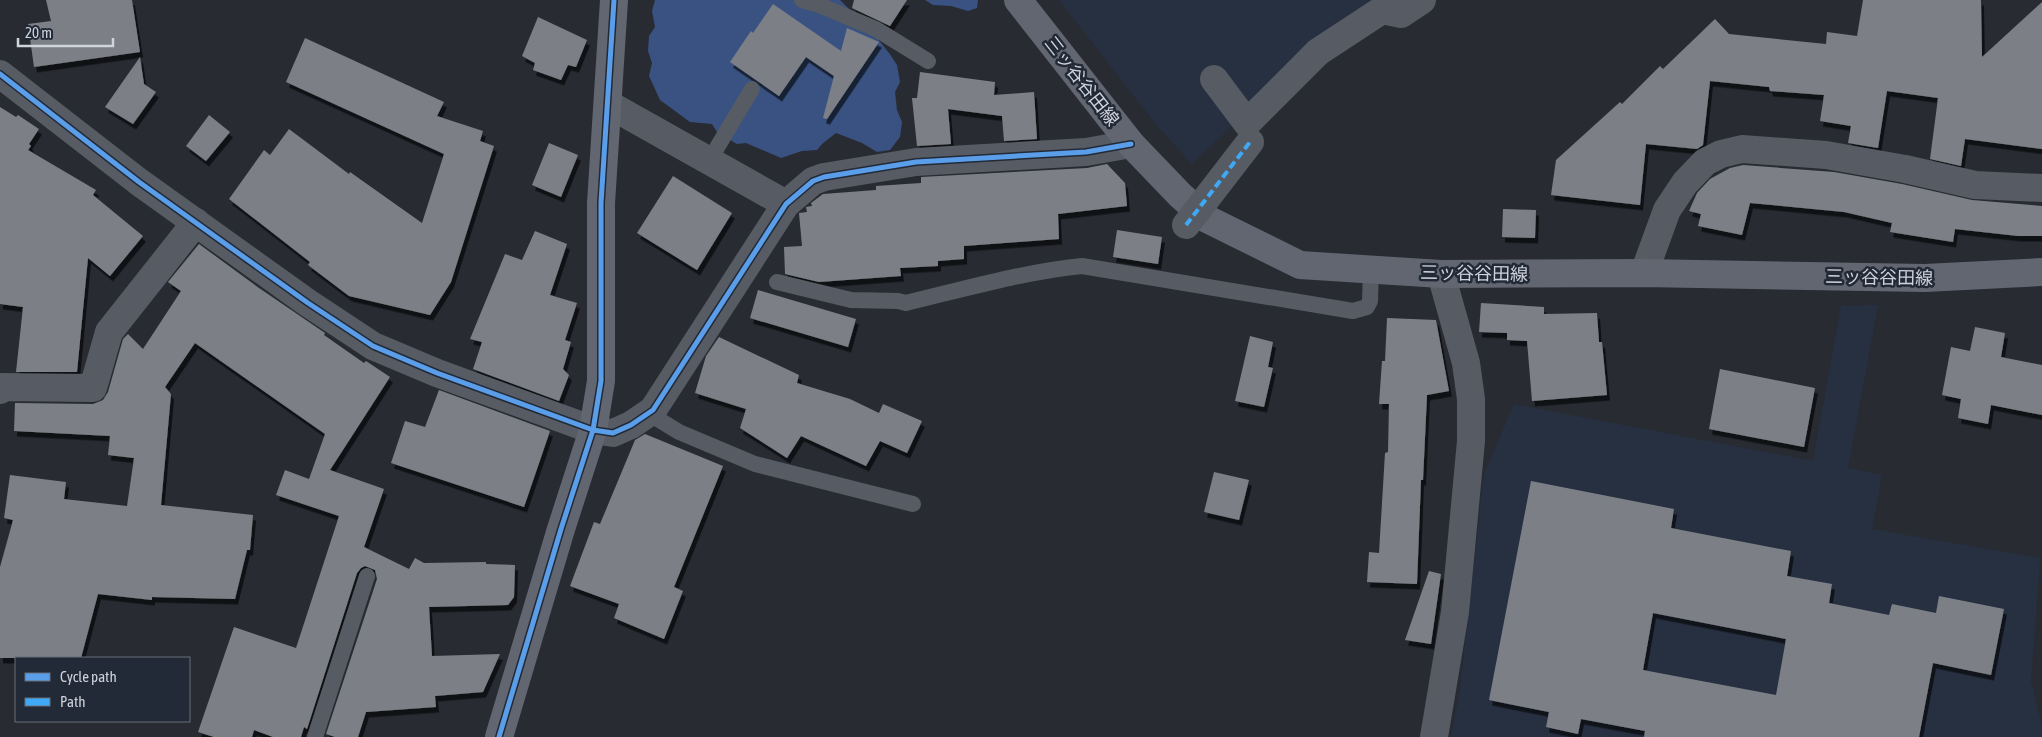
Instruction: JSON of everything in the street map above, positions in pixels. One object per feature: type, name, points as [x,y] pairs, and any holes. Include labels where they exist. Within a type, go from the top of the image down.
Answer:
[{"type":"main road","points":[[498,737],[593,430],[602,381],[601,203],[614,0]]},
{"type":"main road","name":"三ッ谷谷田線","points":[[1018,0],[1131,144],[1180,195],[1207,219],[1300,265],[1441,274],[1644,273],[1925,278],[2042,272]]},
{"type":"street","points":[[1214,79],[1247,123],[1318,52],[1382,10],[1401,14],[1422,0]]},
{"type":"street","points":[[0,74],[139,182],[308,303],[373,346],[437,373],[593,430],[613,433],[631,425],[653,410],[786,204],[813,182],[824,177],[916,162],[1086,152],[1131,144]]},
{"type":"street","points":[[608,104],[786,204]]},
{"type":"street","points":[[1186,225],[1250,142]]},
{"type":"street","points":[[1644,273],[1667,210],[1685,183],[1705,162],[1721,154],[1742,149],[1826,155],[1975,185],[2042,188]]},
{"type":"street","points":[[0,390],[0,387],[94,388],[109,332],[196,222]]},
{"type":"street","points":[[1434,737],[1455,612],[1471,441],[1472,399],[1466,363],[1441,274]]},
{"type":"lane","points":[[802,0],[819,5],[876,29],[928,61]]},
{"type":"lane","points":[[709,161],[752,89]]},
{"type":"lane","points":[[777,282],[851,300],[898,301],[906,303],[1059,268],[1082,266],[1352,311],[1367,308],[1370,301],[1371,270]]},
{"type":"lane","points":[[648,413],[679,432],[754,464],[913,504]]},
{"type":"lane","points":[[315,737],[367,576]]},
{"type":"shaded area","points":[[655,0],[840,0],[873,33],[897,65],[900,82],[895,92],[897,110],[902,122],[900,137],[890,150],[877,152],[862,143],[836,133],[817,150],[802,151],[781,158],[746,143],[737,144],[717,132],[712,124],[690,122],[660,100],[649,76],[652,63],[648,51],[649,36],[655,27],[652,11]]},
{"type":"shaded area","points":[[925,0],[978,0],[977,8],[968,11],[951,6],[933,5]]},
{"type":"shaded area","points":[[1059,0],[1380,0],[1233,125],[1192,164],[1158,127]]},
{"type":"shaded area","points":[[1878,305],[1848,468],[1882,475],[1872,529],[2040,558],[2031,681],[2042,727],[2042,737],[1451,737],[1460,690],[1484,474],[1514,404],[1813,461],[1841,306]]},
{"type":"building","points":[[46,0],[132,0],[140,52],[34,67],[28,24],[51,21]]},
{"type":"building","points":[[854,0],[907,0],[890,26],[852,8]]},
{"type":"building","points":[[1863,0],[1981,0],[1982,57],[2042,2],[2042,149],[1965,139],[1961,166],[1930,159],[1938,98],[1887,91],[1878,148],[1848,143],[1851,126],[1820,121],[1824,95],[1770,91],[1769,87],[1710,81],[1703,145],[1697,149],[1646,144],[1640,205],[1551,195],[1556,160],[1620,102],[1622,104],[1660,66],[1663,69],[1715,19],[1729,34],[1826,44],[1827,32],[1857,36]]},
{"type":"building","points":[[773,4],[841,51],[847,28],[879,42],[827,119],[823,118],[834,76],[806,57],[779,96],[730,62],[751,31],[753,33]]},
{"type":"building","points":[[538,17],[587,40],[576,67],[568,65],[561,80],[533,70],[535,63],[522,56]]},
{"type":"building","points":[[305,38],[444,102],[437,116],[483,131],[480,141],[494,146],[451,282],[430,315],[349,296],[308,265],[310,262],[229,199],[264,150],[270,155],[289,129],[349,174],[350,172],[422,223],[444,154],[286,82]]},
{"type":"building","points":[[140,57],[144,84],[156,92],[133,124],[105,107]]},
{"type":"building","points":[[920,72],[995,82],[994,95],[1034,92],[1037,139],[1004,141],[1002,116],[948,109],[951,144],[917,146],[912,98],[917,98]]},
{"type":"building","points":[[0,107],[16,117],[18,115],[39,129],[29,144],[31,146],[28,150],[96,190],[93,195],[143,236],[110,276],[88,258],[77,372],[16,372],[23,307],[0,304]]},
{"type":"building","points":[[209,115],[230,132],[206,161],[186,146]]},
{"type":"building","points":[[549,143],[578,155],[561,197],[532,185]]},
{"type":"building","points":[[1107,164],[1125,183],[1127,206],[1058,214],[1059,239],[964,246],[964,259],[938,261],[938,266],[900,268],[901,276],[819,282],[785,274],[784,247],[802,246],[799,213],[807,212],[806,207],[812,206],[811,203],[823,194],[876,190],[876,186],[921,183],[921,177],[1087,168]]},
{"type":"building","points":[[1743,165],[1834,172],[1902,184],[1972,200],[2042,206],[2042,236],[2018,236],[1955,229],[1953,242],[1890,232],[1892,223],[1844,212],[1750,203],[1742,235],[1698,226],[1701,214],[1689,211],[1697,193],[1710,179],[1730,168]]},
{"type":"building","points":[[673,176],[732,213],[697,270],[637,233]]},
{"type":"building","points":[[1503,209],[1536,210],[1535,238],[1502,237]]},
{"type":"building","points":[[1117,230],[1162,237],[1158,264],[1113,257]]},
{"type":"building","points":[[535,231],[567,244],[550,295],[577,303],[565,340],[571,342],[563,369],[569,375],[559,401],[473,369],[482,342],[470,339],[505,254],[522,260]]},
{"type":"building","points":[[199,244],[325,333],[324,335],[364,363],[366,361],[390,377],[330,470],[384,489],[364,547],[409,569],[415,558],[424,563],[486,562],[486,564],[515,565],[514,597],[508,605],[429,607],[432,656],[500,654],[483,692],[435,696],[436,707],[366,712],[358,737],[335,737],[326,734],[377,579],[375,570],[365,566],[357,573],[307,729],[304,727],[301,737],[273,737],[254,730],[252,737],[214,737],[198,732],[234,627],[296,648],[339,516],[276,495],[285,470],[309,479],[325,434],[195,343],[165,387],[171,394],[161,505],[253,515],[250,550],[247,550],[235,599],[152,597],[152,600],[98,594],[81,657],[0,658],[0,567],[13,520],[4,518],[10,475],[66,482],[64,499],[127,506],[134,458],[108,455],[110,436],[14,431],[15,403],[93,404],[103,400],[108,392],[123,339],[128,334],[143,349],[181,291],[168,282]]},
{"type":"building","points":[[758,290],[856,319],[848,347],[750,318]]},
{"type":"building","points":[[1481,303],[1544,307],[1544,314],[1597,313],[1599,342],[1602,342],[1607,395],[1532,401],[1527,341],[1507,340],[1507,333],[1479,332]]},
{"type":"building","points":[[1387,318],[1436,320],[1449,391],[1427,395],[1423,480],[1421,480],[1417,584],[1367,582],[1369,552],[1379,553],[1385,453],[1388,452],[1389,404],[1379,404],[1382,361],[1385,361]]},
{"type":"building","points":[[1975,327],[2005,333],[2001,357],[2042,365],[2042,415],[1991,405],[1988,424],[1958,418],[1961,399],[1942,395],[1951,347],[1970,351]]},
{"type":"building","points":[[1250,336],[1273,342],[1268,367],[1273,368],[1264,407],[1235,401]]},
{"type":"building","points":[[719,337],[799,375],[797,383],[850,399],[879,413],[883,404],[922,421],[907,453],[880,441],[866,466],[801,436],[787,458],[740,428],[746,409],[695,393],[706,356]]},
{"type":"building","points":[[1720,369],[1815,388],[1804,447],[1709,429]]},
{"type":"building","points":[[439,390],[550,431],[524,507],[391,463],[405,421],[425,427]]},
{"type":"building","points":[[645,434],[723,466],[674,587],[683,591],[664,639],[614,618],[619,604],[570,586],[594,522],[600,524],[635,440]]},
{"type":"building","points":[[1214,472],[1249,480],[1239,520],[1204,512]]},
{"type":"building","points":[[1531,481],[1674,509],[1671,528],[1791,551],[1787,576],[1832,584],[1829,603],[1889,615],[1892,604],[1936,613],[1939,596],[2004,609],[1991,675],[1933,663],[1919,737],[1644,737],[1645,731],[1581,719],[1578,734],[1546,727],[1549,712],[1489,700]],"holes":[[[1653,613],[1786,639],[1776,695],[1643,670]]]},
{"type":"building","points":[[1429,571],[1441,574],[1431,644],[1405,640]]},
{"type":"marked path","points":[[1186,225],[1250,142]]},
{"type":"cycle path","points":[[499,737],[561,529],[593,430],[601,381],[601,203],[614,0]]},
{"type":"cycle path","points":[[0,74],[139,182],[308,303],[373,346],[437,373],[593,430],[613,433],[631,425],[653,410],[786,204],[813,181],[824,177],[916,162],[1086,152],[1131,144]]}]
